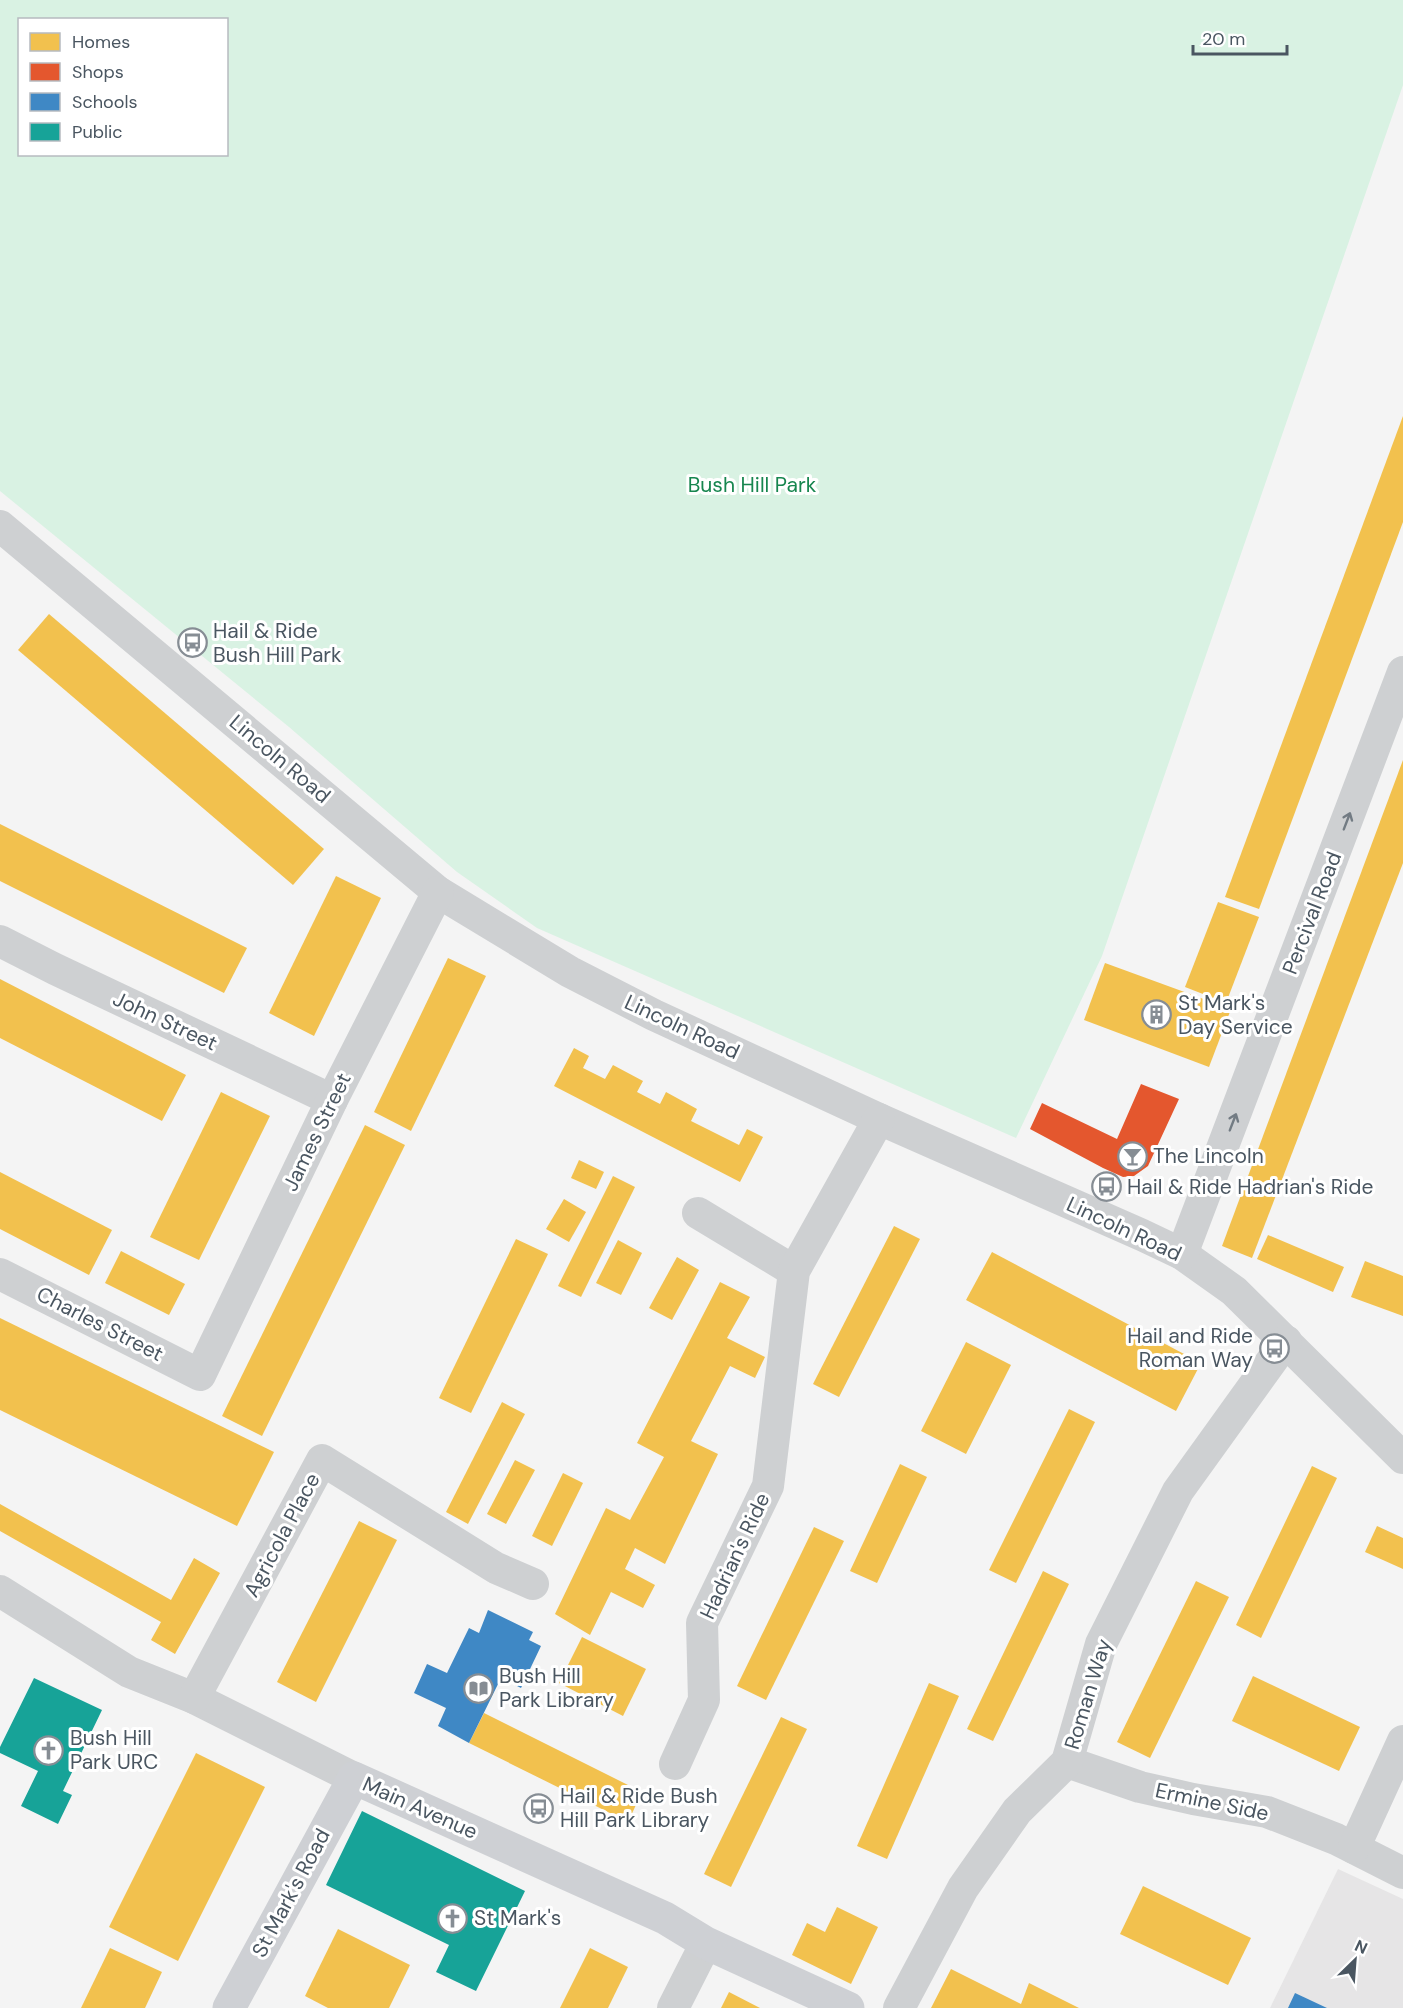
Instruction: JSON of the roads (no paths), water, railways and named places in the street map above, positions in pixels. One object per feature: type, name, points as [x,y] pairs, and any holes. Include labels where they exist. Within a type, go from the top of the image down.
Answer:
[{"type":"street","name":"Lincoln Road","points":[[0,526],[438,892],[570,972],[644,1010],[879,1119],[1182,1254],[1234,1291],[1403,1458]]},
{"type":"street","name":"Percival Road","points":[[1182,1254],[1403,672]]},
{"type":"street","name":"James Street","points":[[200,1375],[332,1100],[438,892]]},
{"type":"street","name":"John Street","points":[[0,941],[332,1100]]},
{"type":"street","name":"Hadrian's Ride","points":[[675,1764],[704,1700],[702,1623],[768,1486],[794,1271],[879,1119]]},
{"type":"street","points":[[698,1213],[794,1271]]},
{"type":"street","name":"Charles Street","points":[[0,1274],[200,1375]]},
{"type":"street","name":"Roman Way","points":[[899,2008],[963,1888],[1017,1811],[1067,1762],[1101,1644],[1178,1491],[1286,1341]]},
{"type":"street","name":"Agricola Place","points":[[194,1698],[322,1460],[496,1568],[533,1584]]},
{"type":"street","name":"Main Avenue","points":[[0,1591],[129,1672],[194,1698],[354,1778],[665,1918],[706,1942],[848,2008]]},
{"type":"street","points":[[1354,1848],[1403,1741]]},
{"type":"street","name":"Ermine Side","points":[[1067,1762],[1140,1787],[1267,1812],[1354,1848],[1403,1873]]},
{"type":"street","name":"St Mark's Road","points":[[229,2008],[354,1778]]},
{"type":"street","points":[[673,2008],[706,1942]]},
{"type":"place","name":"Hail & Ride Bush Hill Park","points":[[192,643]]},
{"type":"place","name":"St Mark's Day Service","points":[[1157,1015]]},
{"type":"place","name":"The Lincoln","points":[[1132,1156]]},
{"type":"place","name":"Hail & Ride Hadrian's Ride","points":[[1106,1187]]},
{"type":"place","name":"Hail and Ride Roman Way","points":[[1274,1348]]},
{"type":"place","name":"Bush Hill Park Library","points":[[478,1688]]},
{"type":"place","name":"Bush Hill Park URC","points":[[49,1750]]},
{"type":"place","name":"Hail & Ride Bush Hill Park Library","points":[[539,1808]]},
{"type":"place","name":"St Mark's","points":[[453,1918]]},
{"type":"park label","name":"Bush Hill Park","points":[[752,485]]}]
